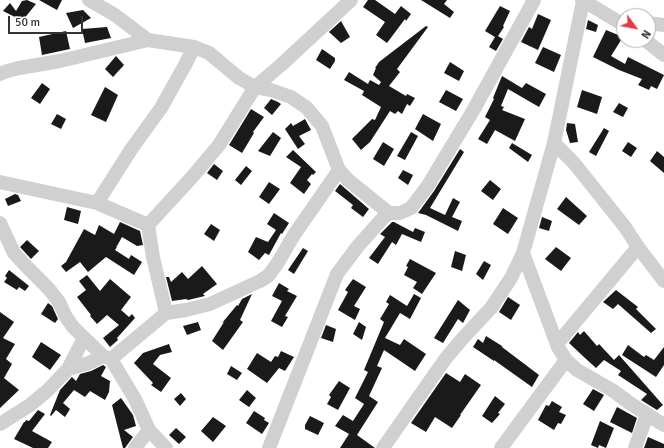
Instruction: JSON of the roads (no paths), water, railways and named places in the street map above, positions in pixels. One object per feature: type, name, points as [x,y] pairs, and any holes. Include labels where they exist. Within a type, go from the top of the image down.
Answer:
[{"type":"street","points":[[89,0],[114,15],[148,40]]},
{"type":"street","points":[[148,225],[219,145],[255,87],[281,66],[351,0]]},
{"type":"street","points":[[269,448],[337,274],[358,246],[389,213],[400,212],[411,208],[427,187],[474,109],[534,0]]},
{"type":"street","points":[[383,448],[446,358],[492,308],[511,278],[523,253],[534,208],[554,143],[582,0],[616,19]]},
{"type":"street","points":[[1,69],[60,61],[148,40],[194,47],[209,54],[224,64],[239,78],[255,87],[271,90],[290,97],[307,108],[322,126],[339,170],[348,180],[389,213]]},
{"type":"street","points":[[97,203],[132,148],[161,108],[194,47]]},
{"type":"street","points":[[655,48],[664,55]]},
{"type":"street","points":[[554,143],[574,163],[625,227],[664,281]]},
{"type":"street","points":[[68,369],[107,357],[166,313],[210,304],[268,276],[294,235],[339,170]]},
{"type":"street","points":[[0,182],[97,203],[148,225]]},
{"type":"street","points":[[0,223],[14,253],[49,289],[59,302],[66,317],[73,327],[107,357],[136,399],[149,430],[166,448]]},
{"type":"street","points":[[148,225],[153,257],[166,313]]},
{"type":"street","points":[[557,344],[638,247]]},
{"type":"street","points":[[523,253],[557,344],[566,360],[577,370],[612,390],[664,425]]},
{"type":"street","points":[[0,424],[30,405],[47,391],[68,369],[84,338]]},
{"type":"street","points":[[501,448],[566,360]]},
{"type":"street","points":[[635,448],[647,415]]},
{"type":"street","points":[[135,448],[149,430]]}]
